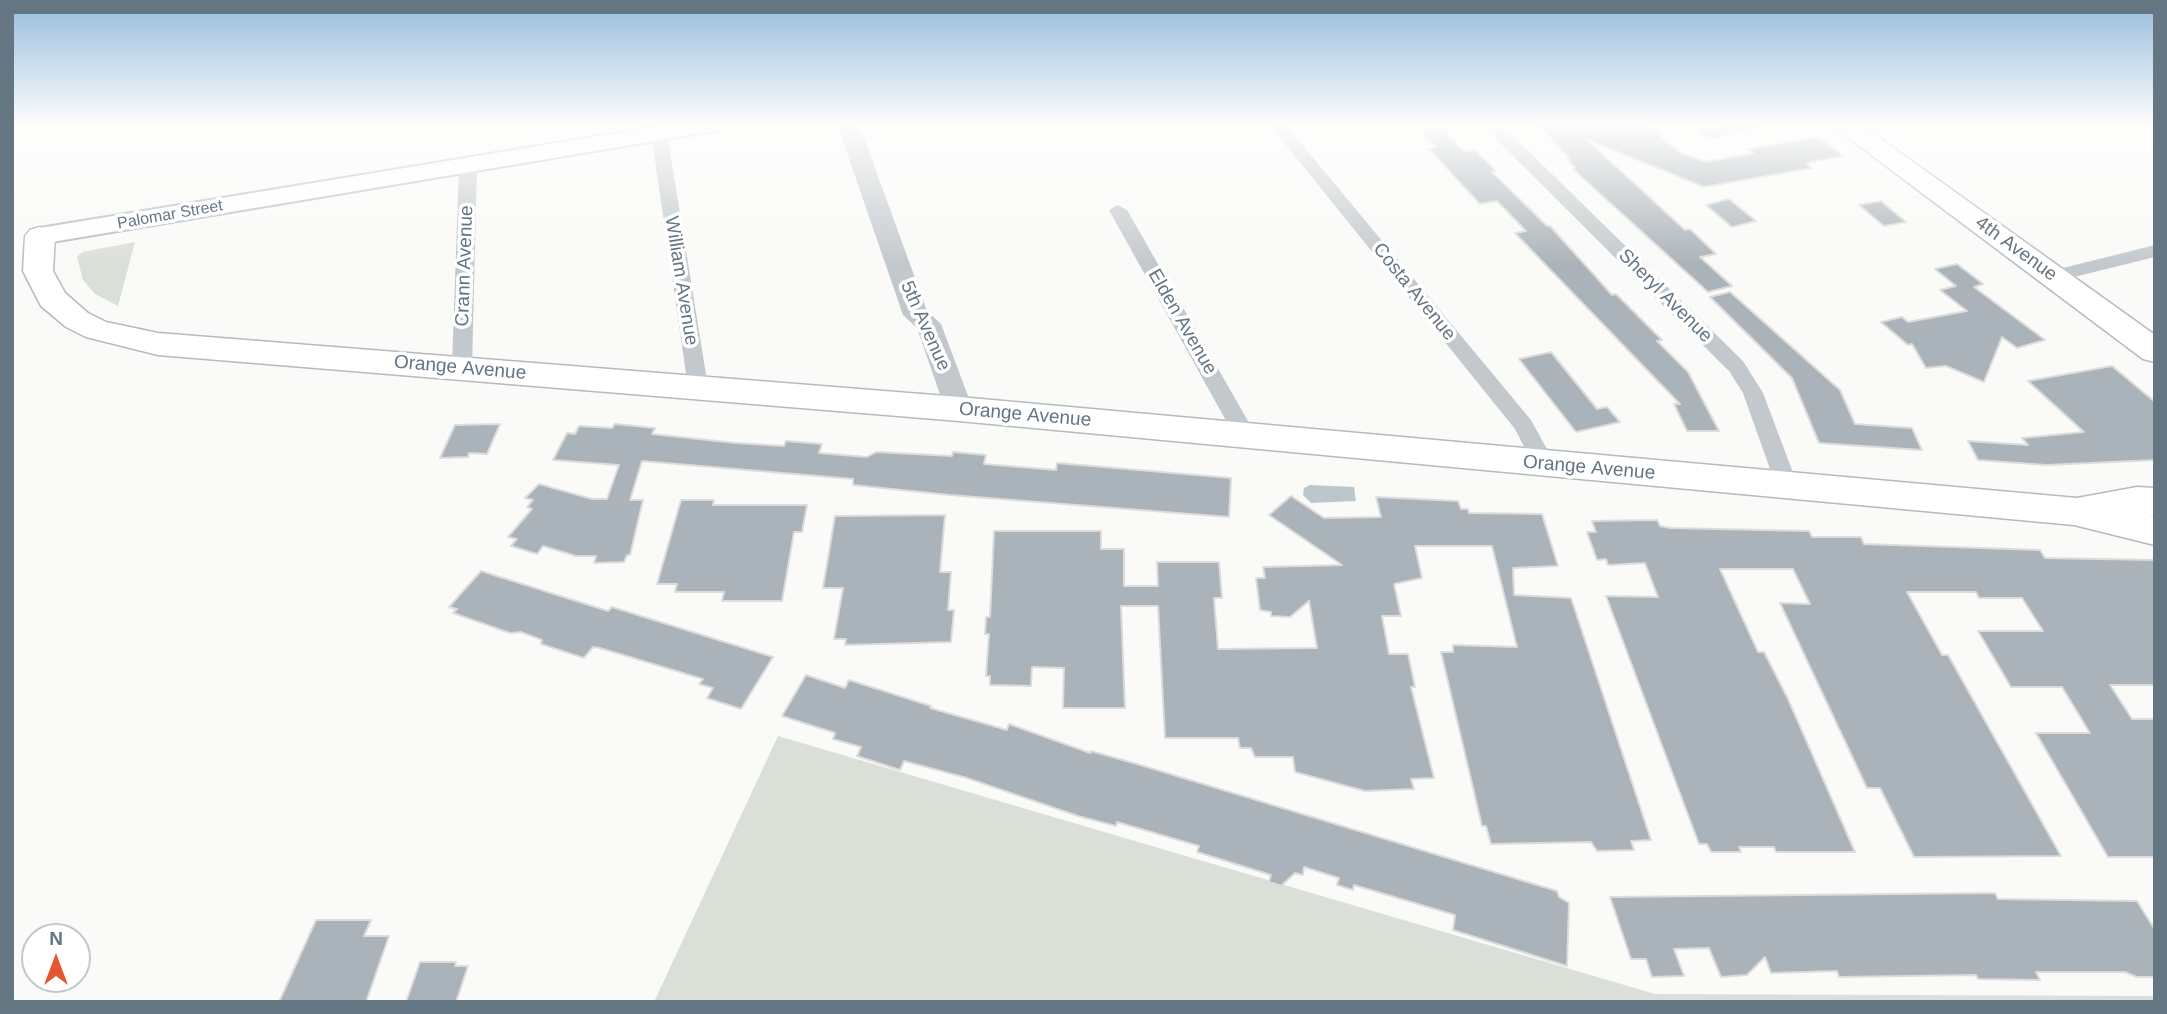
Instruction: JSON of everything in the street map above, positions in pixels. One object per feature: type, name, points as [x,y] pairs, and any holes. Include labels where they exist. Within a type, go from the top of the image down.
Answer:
[{"type":"main road","name":"Palomar Street","points":[[22,239],[430,171]]},
{"type":"main road","name":"4th Avenue","points":[[1909,171],[2155,351]]},
{"type":"main road","name":"Orange Avenue","points":[[22,239],[52,299],[77,320],[97,330],[158,344],[959,409],[2074,511],[2155,531]]},
{"type":"main road","name":"Orange Avenue","points":[[2074,511],[2137,501],[2155,502]]},
{"type":"street","name":"Crann Avenue","points":[[462,367],[468,171]]},
{"type":"street","name":"William Avenue","points":[[665,171],[698,387]]},
{"type":"street","name":"5th Avenue","points":[[865,171],[916,314],[928,324],[959,409]]},
{"type":"street","name":"Costa Avenue","points":[[1317,171],[1523,425],[1544,464]]},
{"type":"street","name":"Sheryl Avenue","points":[[1538,171],[1736,366],[1753,393],[1787,486]]},
{"type":"street","name":"Elden Avenue","points":[[1118,210],[1245,435]]},
{"type":"street","points":[[2054,276],[2155,251]]},
{"type":"shaded area","points":[[135,242],[118,306],[95,294],[83,280],[77,257],[82,252]]},
{"type":"shaded area","points":[[1310,485],[1354,487],[1356,501],[1311,503],[1303,495],[1304,488]]},
{"type":"shaded area","points":[[778,736],[1655,994],[2155,996],[2155,1002],[654,1002]]},
{"type":"building","points":[[1450,171],[1495,171],[1492,172],[1550,226],[1612,295],[1616,294],[1662,340],[1657,341],[1688,372],[1719,431],[1687,431],[1674,404],[1680,404],[1515,233],[1526,231],[1497,201],[1480,204]]},
{"type":"building","points":[[1576,171],[1621,171],[1685,230],[1690,229],[1716,254],[1700,257],[1732,286],[1708,292]]},
{"type":"building","points":[[1665,171],[1793,171],[1704,187]]},
{"type":"building","points":[[1729,199],[1756,221],[1732,227],[1706,205]]},
{"type":"building","points":[[1881,201],[1906,222],[1884,226],[1859,205]]},
{"type":"building","points":[[1957,264],[1983,284],[1974,287],[2045,340],[2017,348],[2002,337],[1984,382],[1946,366],[1926,368],[1912,344],[1908,345],[1881,322],[1902,317],[1908,322],[1967,311],[1940,290],[1956,286],[1935,269]]},
{"type":"building","points":[[1730,292],[1840,390],[1855,424],[1912,428],[1922,450],[1819,443],[1792,378],[1710,297]]},
{"type":"building","points":[[1551,352],[1597,409],[1607,407],[1620,422],[1576,432],[1519,359]]},
{"type":"building","points":[[2112,366],[2155,402],[2155,460],[2046,465],[1978,460],[1968,441],[2028,445],[2022,438],[2084,432],[2028,381]]},
{"type":"building","points":[[500,424],[487,454],[469,453],[468,457],[440,458],[455,425]]},
{"type":"building","points":[[615,424],[655,428],[652,434],[736,443],[784,446],[786,441],[822,444],[819,453],[867,457],[876,452],[952,456],[953,452],[986,455],[984,464],[1056,470],[1057,463],[1231,478],[1229,517],[950,495],[853,485],[853,479],[642,461],[630,500],[643,500],[630,555],[627,555],[624,562],[594,563],[596,556],[576,556],[543,546],[537,554],[511,546],[517,539],[508,537],[532,509],[527,507],[533,500],[525,498],[539,484],[592,499],[607,499],[619,465],[553,460],[567,433],[575,434],[579,426],[612,428]]},
{"type":"building","points":[[1291,496],[1324,518],[1381,517],[1376,497],[1458,501],[1461,509],[1468,509],[1469,513],[1542,514],[1558,566],[1513,568],[1514,595],[1571,598],[1651,840],[1631,841],[1634,850],[1597,851],[1591,842],[1491,844],[1486,826],[1482,826],[1441,652],[1453,652],[1453,645],[1517,647],[1492,546],[1415,546],[1422,578],[1394,584],[1401,616],[1382,616],[1389,654],[1408,654],[1415,687],[1411,687],[1434,778],[1411,779],[1414,789],[1365,791],[1295,772],[1293,757],[1255,757],[1251,748],[1240,748],[1238,738],[1165,738],[1158,606],[1121,606],[1125,708],[1063,708],[1064,668],[1032,667],[1031,686],[990,685],[990,676],[986,676],[989,634],[985,634],[986,617],[990,617],[994,531],[1101,531],[1101,549],[1124,549],[1124,586],[1158,586],[1157,562],[1219,562],[1222,598],[1214,598],[1218,649],[1317,648],[1309,601],[1290,617],[1271,616],[1271,612],[1260,610],[1256,578],[1265,578],[1263,567],[1342,565],[1269,515]]},
{"type":"building","points":[[681,500],[714,500],[713,505],[807,505],[802,532],[794,532],[782,601],[722,601],[724,592],[675,592],[677,584],[657,584]]},
{"type":"building","points":[[945,515],[940,572],[951,572],[948,610],[954,610],[951,642],[845,645],[846,639],[834,639],[843,588],[823,588],[835,516]]},
{"type":"building","points":[[1657,520],[1660,526],[1670,528],[1809,531],[1812,537],[1861,537],[1864,544],[2040,550],[2045,558],[2155,560],[2155,685],[2110,685],[2132,719],[2155,719],[2155,857],[2108,857],[2036,733],[2090,733],[2062,687],[2011,687],[1978,631],[2043,631],[2022,598],[1979,598],[1976,592],[1907,592],[1942,655],[1948,655],[2061,856],[1914,857],[1880,788],[1867,788],[1780,603],[1810,604],[1793,569],[1720,569],[1758,652],[1764,652],[1788,699],[1855,852],[1776,852],[1774,847],[1739,847],[1741,852],[1711,852],[1707,844],[1699,844],[1606,596],[1658,597],[1645,563],[1608,565],[1606,559],[1597,560],[1587,532],[1596,532],[1592,521]]},
{"type":"building","points":[[481,571],[608,611],[612,607],[773,657],[741,709],[707,698],[713,688],[699,684],[703,679],[600,648],[593,647],[584,658],[541,644],[542,640],[521,632],[510,633],[453,613],[457,609],[449,607]]},
{"type":"building","points":[[806,675],[845,688],[849,680],[931,706],[930,708],[1007,730],[1009,724],[1090,753],[1091,751],[1137,764],[1557,891],[1559,897],[1569,903],[1567,966],[1453,930],[1455,915],[1354,885],[1353,890],[1337,885],[1339,878],[1304,867],[1303,875],[1295,873],[1281,886],[1269,882],[1271,875],[1197,852],[1199,846],[1117,822],[1116,826],[1078,816],[967,778],[904,761],[900,770],[857,756],[861,747],[833,739],[835,733],[782,716]]},
{"type":"building","points":[[1995,893],[1998,899],[2137,901],[2155,930],[2155,977],[2137,977],[2125,972],[2036,972],[2040,980],[1978,979],[1976,975],[1839,977],[1837,971],[1771,973],[1765,957],[1747,975],[1721,977],[1709,948],[1674,949],[1684,976],[1652,977],[1646,959],[1631,959],[1610,897]]},
{"type":"building","points":[[316,920],[371,920],[364,936],[389,936],[366,1002],[279,1002]]},
{"type":"building","points":[[420,962],[456,962],[455,966],[468,966],[456,1002],[406,1002]]}]
